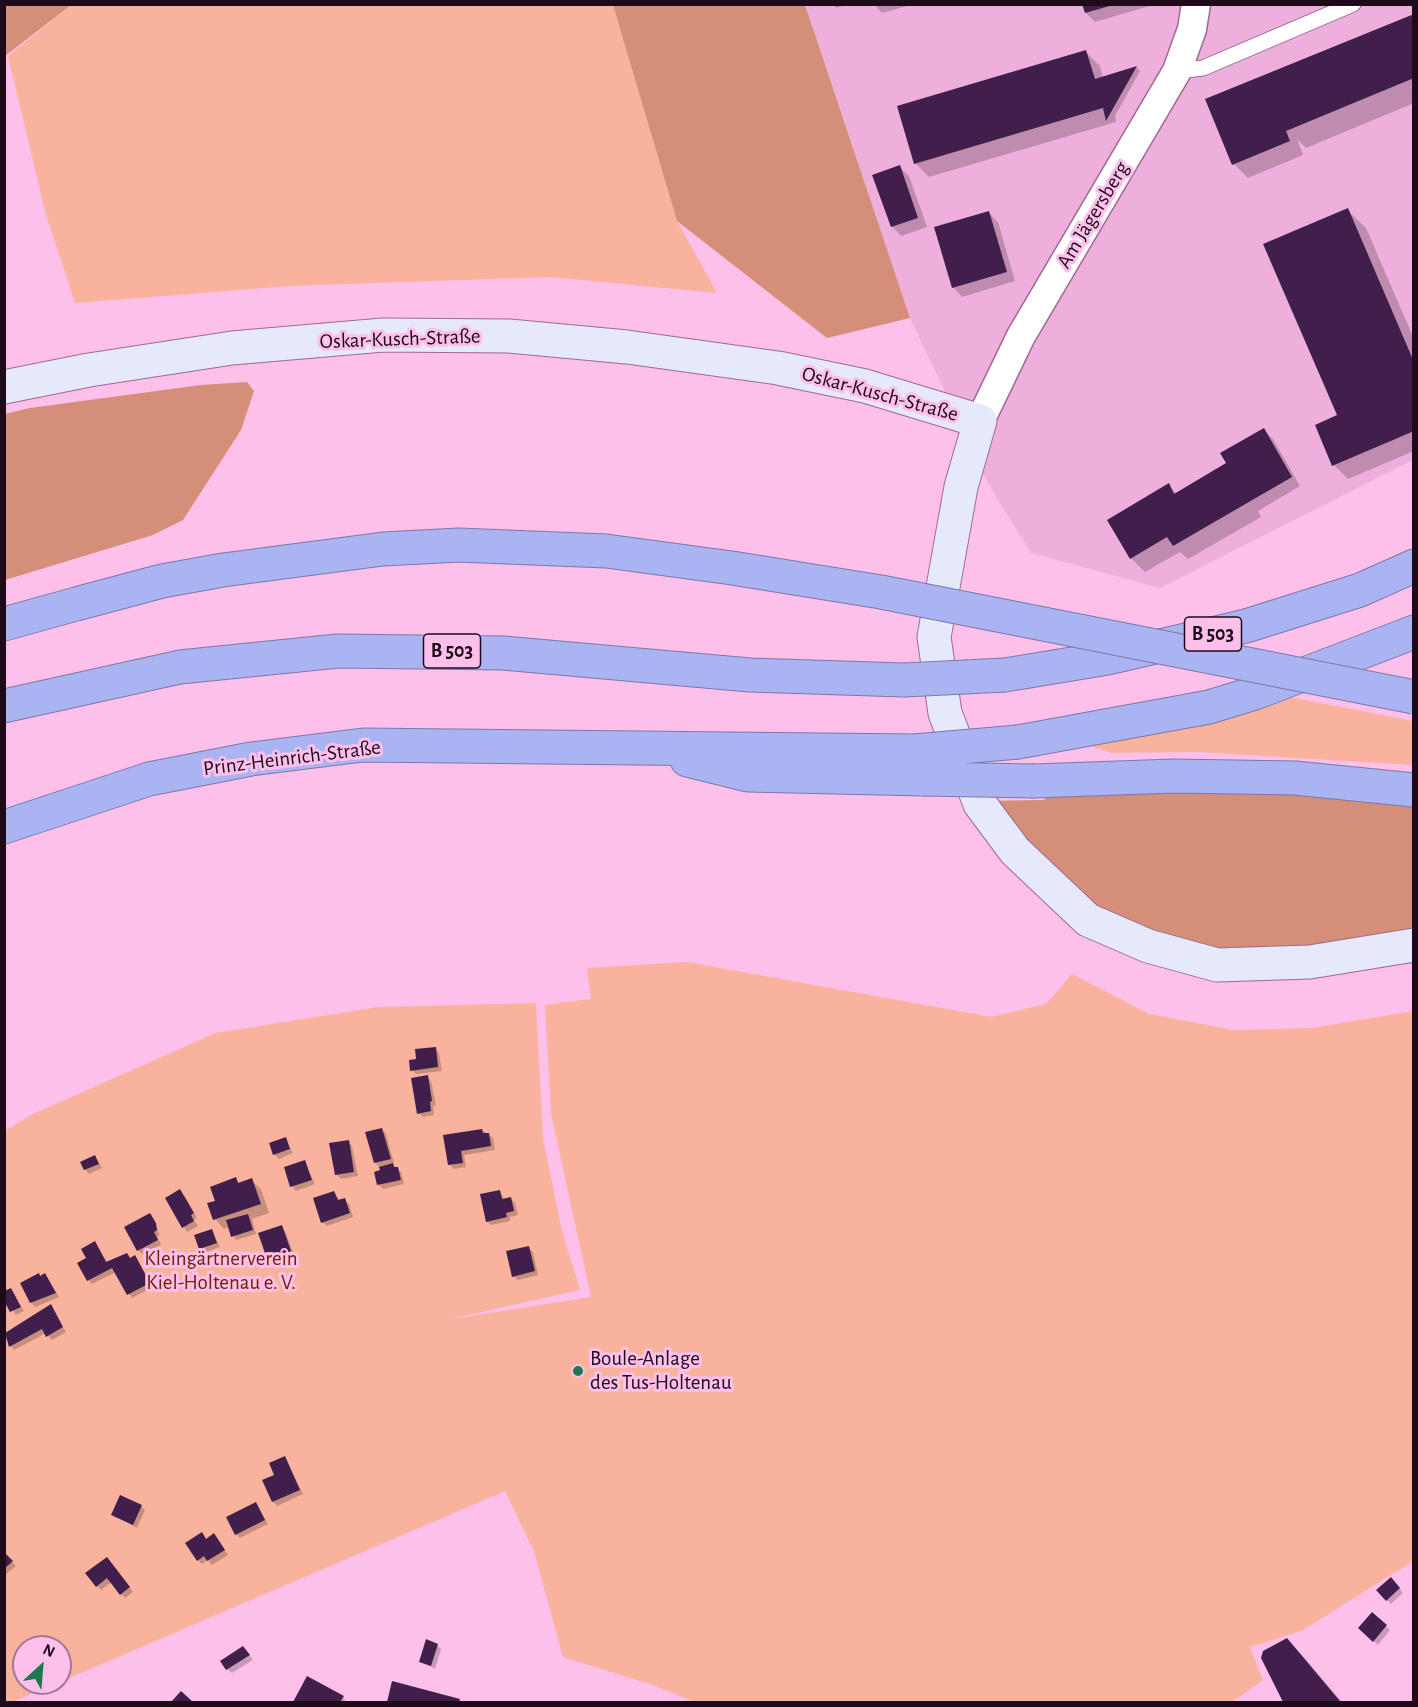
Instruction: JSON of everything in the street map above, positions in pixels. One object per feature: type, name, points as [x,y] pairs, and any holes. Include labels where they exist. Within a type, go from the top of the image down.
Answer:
[{"type":"highway","points":[[4,624],[162,581],[223,570],[383,549],[459,545],[606,552],[732,568],[881,592],[1413,697]]},
{"type":"highway","name":"B 503","points":[[4,706],[180,667],[338,651],[503,653],[750,675],[904,680],[1005,675],[1108,658],[1246,626],[1360,590],[1413,566]]},
{"type":"highway","points":[[919,765],[1018,742],[1209,707],[1255,693],[1413,632]]},
{"type":"highway","name":"Prinz-Heinrich-Straße","points":[[4,827],[149,779],[251,759],[363,745],[624,746],[919,765]]},
{"type":"highway","points":[[919,765],[1034,781],[1174,776],[1284,778],[1413,790]]},
{"type":"street","name":"Am Jägersberg","points":[[980,421],[1021,336],[1177,71],[1192,29],[1196,4]]},
{"type":"street","name":"Oskar-Kusch-Straße","points":[[4,387],[89,370],[232,348],[383,335],[509,336],[627,347],[778,368],[866,386],[980,421],[957,512],[934,637],[945,713],[980,804],[1015,851],[1088,920],[1148,946],[1217,965],[1310,962],[1413,945]]},
{"type":"lane","points":[[1177,71],[1203,68],[1353,4]]},
{"type":"shaded area","points":[[5,4],[71,4],[71,5],[5,56]]},
{"type":"shaded area","points":[[613,5],[805,5],[910,318],[827,338],[677,221]]},
{"type":"shaded area","points":[[805,5],[1413,5],[1413,460],[1160,588],[1031,553],[989,485],[910,318]]},
{"type":"shaded area","points":[[247,382],[254,391],[241,430],[183,520],[153,535],[5,580],[5,414],[30,408],[201,385]]},
{"type":"shaded area","points":[[1034,781],[1413,790],[1413,945],[1217,965],[1088,920],[979,801],[1045,800]]},
{"type":"green space","points":[[71,5],[613,5],[677,221],[717,293],[550,277],[289,286],[75,303],[45,211],[8,56]]},
{"type":"green space","points":[[1284,696],[1413,721],[1413,765],[1199,752],[1112,753],[1091,746]]},
{"type":"green space","name":"Kleingärtnerverein Kiel-Holtenau e. V.","points":[[687,962],[991,1017],[1046,1004],[1072,974],[1149,1014],[1234,1030],[1312,1028],[1413,1011],[1413,1561],[1303,1630],[1250,1647],[1263,1680],[1232,1702],[695,1702],[650,1684],[563,1657],[534,1551],[505,1491],[72,1677],[72,1635],[12,1635],[12,1695],[29,1695],[12,1702],[5,1702],[4,1132],[31,1115],[216,1033],[378,1007],[536,1003],[543,1139],[562,1231],[580,1290],[446,1320],[591,1297],[551,1113],[545,1005],[591,999],[587,968]]},
{"type":"building","points":[[1082,4],[1113,4],[1113,5],[1085,13]]},
{"type":"building","points":[[1414,14],[1414,78],[1286,131],[1290,141],[1232,165],[1205,99]]},
{"type":"building","points":[[1086,50],[1095,79],[1137,66],[1106,121],[1103,108],[914,164],[897,106]]},
{"type":"building","points":[[900,165],[918,218],[891,227],[872,175]]},
{"type":"building","points":[[1348,208],[1414,362],[1414,431],[1332,466],[1315,425],[1337,415],[1263,244]]},
{"type":"building","points":[[989,211],[1007,272],[952,288],[934,227]]},
{"type":"building","points":[[1264,428],[1292,477],[1173,546],[1167,537],[1130,559],[1107,520],[1169,483],[1174,494],[1226,463],[1220,453]]},
{"type":"building","points":[[436,1047],[438,1067],[410,1071],[409,1060],[416,1059],[415,1049]]},
{"type":"building","points":[[428,1075],[432,1101],[430,1102],[431,1111],[417,1114],[411,1078]]},
{"type":"building","points":[[382,1128],[391,1159],[374,1163],[365,1132]]},
{"type":"building","points":[[482,1129],[483,1133],[489,1133],[491,1146],[461,1151],[463,1163],[448,1165],[443,1135]]},
{"type":"building","points":[[286,1137],[290,1149],[273,1155],[269,1143]]},
{"type":"building","points":[[349,1140],[354,1172],[335,1175],[329,1143]]},
{"type":"building","points":[[95,1155],[99,1164],[84,1170],[80,1162]]},
{"type":"building","points":[[305,1160],[312,1180],[290,1187],[284,1167]]},
{"type":"building","points":[[393,1163],[394,1167],[398,1167],[401,1180],[377,1185],[374,1172],[380,1170],[379,1167]]},
{"type":"building","points":[[236,1177],[238,1183],[252,1178],[261,1204],[213,1220],[207,1203],[215,1201],[210,1187]]},
{"type":"building","points":[[180,1189],[194,1213],[191,1215],[194,1221],[182,1228],[165,1198]]},
{"type":"building","points":[[500,1190],[502,1199],[511,1197],[514,1211],[506,1213],[507,1217],[486,1222],[480,1194]]},
{"type":"building","points":[[334,1191],[338,1200],[345,1198],[350,1213],[321,1223],[313,1198]]},
{"type":"building","points":[[150,1213],[156,1223],[157,1230],[154,1232],[158,1240],[137,1251],[124,1227]]},
{"type":"building","points":[[248,1214],[253,1230],[231,1237],[226,1220]]},
{"type":"building","points":[[282,1225],[291,1251],[267,1259],[258,1233]]},
{"type":"building","points":[[212,1229],[217,1243],[199,1249],[194,1235]]},
{"type":"building","points":[[95,1241],[106,1262],[127,1253],[130,1258],[135,1255],[150,1283],[127,1295],[112,1268],[87,1281],[77,1263],[86,1258],[81,1249]]},
{"type":"building","points":[[529,1246],[535,1271],[512,1277],[506,1251]]},
{"type":"building","points":[[39,1273],[40,1276],[45,1273],[56,1293],[30,1303],[20,1283]]},
{"type":"building","points":[[11,1288],[21,1307],[10,1312],[4,1301],[4,1291]]},
{"type":"building","points":[[51,1304],[63,1327],[46,1337],[42,1329],[9,1347],[5,1333]]},
{"type":"building","points":[[285,1456],[300,1490],[272,1502],[262,1480],[274,1475],[269,1463]]},
{"type":"building","points":[[120,1495],[142,1505],[133,1525],[111,1515]]},
{"type":"building","points":[[256,1502],[265,1520],[235,1535],[226,1517]]},
{"type":"building","points":[[202,1532],[206,1539],[214,1533],[225,1550],[207,1561],[204,1556],[197,1561],[185,1543]]},
{"type":"building","points":[[4,1552],[13,1561],[4,1569]]},
{"type":"building","points":[[107,1557],[130,1587],[120,1595],[107,1578],[96,1587],[85,1573]]},
{"type":"building","points":[[1391,1577],[1400,1588],[1386,1601],[1376,1590]]},
{"type":"building","points":[[1372,1612],[1387,1625],[1373,1642],[1358,1628]]},
{"type":"building","points":[[1287,1638],[1340,1702],[1283,1702],[1261,1658],[1263,1651]]},
{"type":"building","points":[[426,1639],[438,1644],[431,1666],[419,1662]]},
{"type":"building","points":[[243,1646],[250,1655],[226,1670],[220,1661]]},
{"type":"building","points":[[307,1676],[344,1696],[340,1702],[293,1702]]},
{"type":"building","points":[[392,1681],[460,1699],[459,1702],[387,1702]]},
{"type":"building","points":[[181,1691],[193,1702],[171,1702]]},
{"type":"place","name":"Boule-Anlage des Tus-Holtenau","points":[[578,1371]]}]
